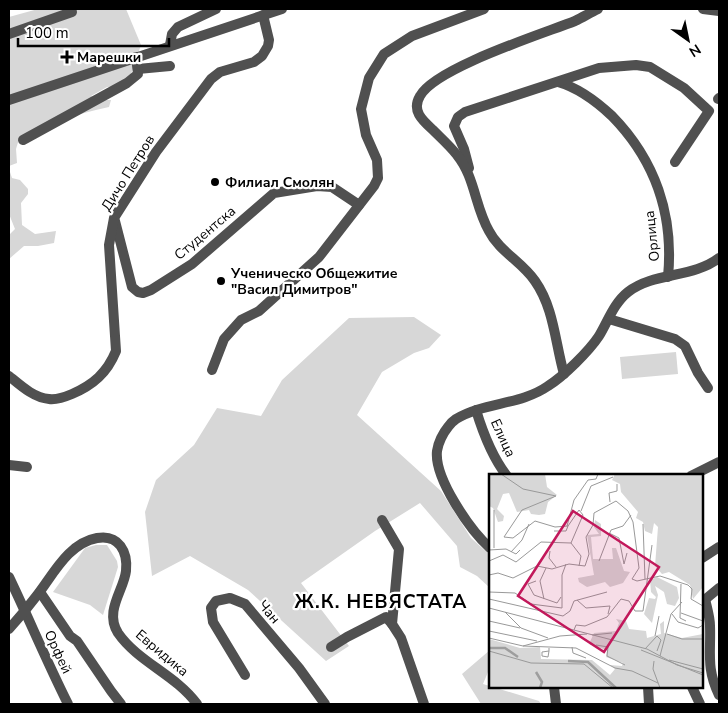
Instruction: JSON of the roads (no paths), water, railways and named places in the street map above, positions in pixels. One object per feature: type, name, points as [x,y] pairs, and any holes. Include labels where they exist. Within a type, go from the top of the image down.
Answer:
[{"type":"street","points":[[170,45],[172,34],[178,27],[216,9]]},
{"type":"street","points":[[9,100],[282,9]]},
{"type":"street","points":[[212,370],[224,340],[229,333],[241,320],[258,310],[319,257],[374,186],[378,178],[377,160],[366,134],[361,109],[369,78],[384,54],[412,36],[484,9]]},
{"type":"street","points":[[564,374],[552,317],[544,296],[534,280],[498,244],[489,232],[471,181],[458,156],[421,120],[416,108],[419,96],[428,86],[464,64],[578,19],[598,9]]},
{"type":"street","points":[[703,9],[719,11]]},
{"type":"street","points":[[9,34],[72,12]]},
{"type":"street","name":"Дичо Петров","points":[[9,376],[30,392],[49,399],[62,398],[89,386],[99,378],[112,361],[116,351],[109,245],[114,218],[156,152],[211,79],[220,72],[254,62],[266,52],[269,40],[263,15]]},
{"type":"street","points":[[23,140],[128,83],[138,74],[136,57]]},
{"type":"street","points":[[471,181],[468,163],[454,126],[458,117],[476,108],[599,68],[636,65],[650,67],[684,88],[709,111],[675,162]]},
{"type":"street","points":[[138,69],[170,66]]},
{"type":"street","name":"Орлица","points":[[558,82],[587,95],[599,104],[628,133],[651,171],[660,193],[670,254],[668,277]]},
{"type":"street","name":"Студентска","points":[[114,218],[132,287],[138,292],[143,293],[192,264],[274,194],[317,186],[332,187],[359,205]]},
{"type":"street","points":[[489,547],[466,521],[439,472],[437,450],[444,433],[454,420],[476,410],[522,398],[547,387],[564,374],[598,338],[616,306],[628,292],[642,284],[704,268],[719,258]]},
{"type":"street","points":[[609,318],[675,339],[685,346],[698,373],[708,388]]},
{"type":"street","name":"Елица","points":[[476,410],[484,435],[506,474]]},
{"type":"street","points":[[695,474],[719,462]]},
{"type":"street","points":[[9,465],[27,467]]},
{"type":"street","points":[[382,520],[399,549],[392,624]]},
{"type":"street","name":"Евридика","points":[[25,611],[63,560],[77,547],[91,539],[104,537],[115,540],[126,553],[126,572],[117,594],[113,616],[117,632],[134,650],[179,684],[197,704]]},
{"type":"street","points":[[703,557],[719,547]]},
{"type":"street","points":[[9,577],[25,611],[9,629]]},
{"type":"street","points":[[719,588],[703,600],[710,625],[711,671],[719,694]]},
{"type":"street","points":[[40,592],[121,704]]},
{"type":"street","name":"Чан","points":[[245,675],[213,622],[211,608],[216,601],[230,598],[245,604],[299,668],[324,704]]},
{"type":"street","name":"Орфей","points":[[25,611],[41,651],[68,704]]},
{"type":"street","points":[[331,648],[347,637],[386,617],[401,638],[424,704]]},
{"type":"street","points":[[554,688],[556,704]]},
{"type":"street","points":[[648,688],[649,704]]},
{"type":"street","points":[[692,688],[700,704]]},
{"type":"place","name":"Марешки","points":[[67,57]]},
{"type":"place","name":"Филиал Смолян","points":[[215,182]]},
{"type":"place","name":"Ученическо Общежитие \"Васил Димитров\"","points":[[221,281]]},
{"type":"district","name":"Ж.К. НЕВЯСТАТА","points":[[381,602]]}]
